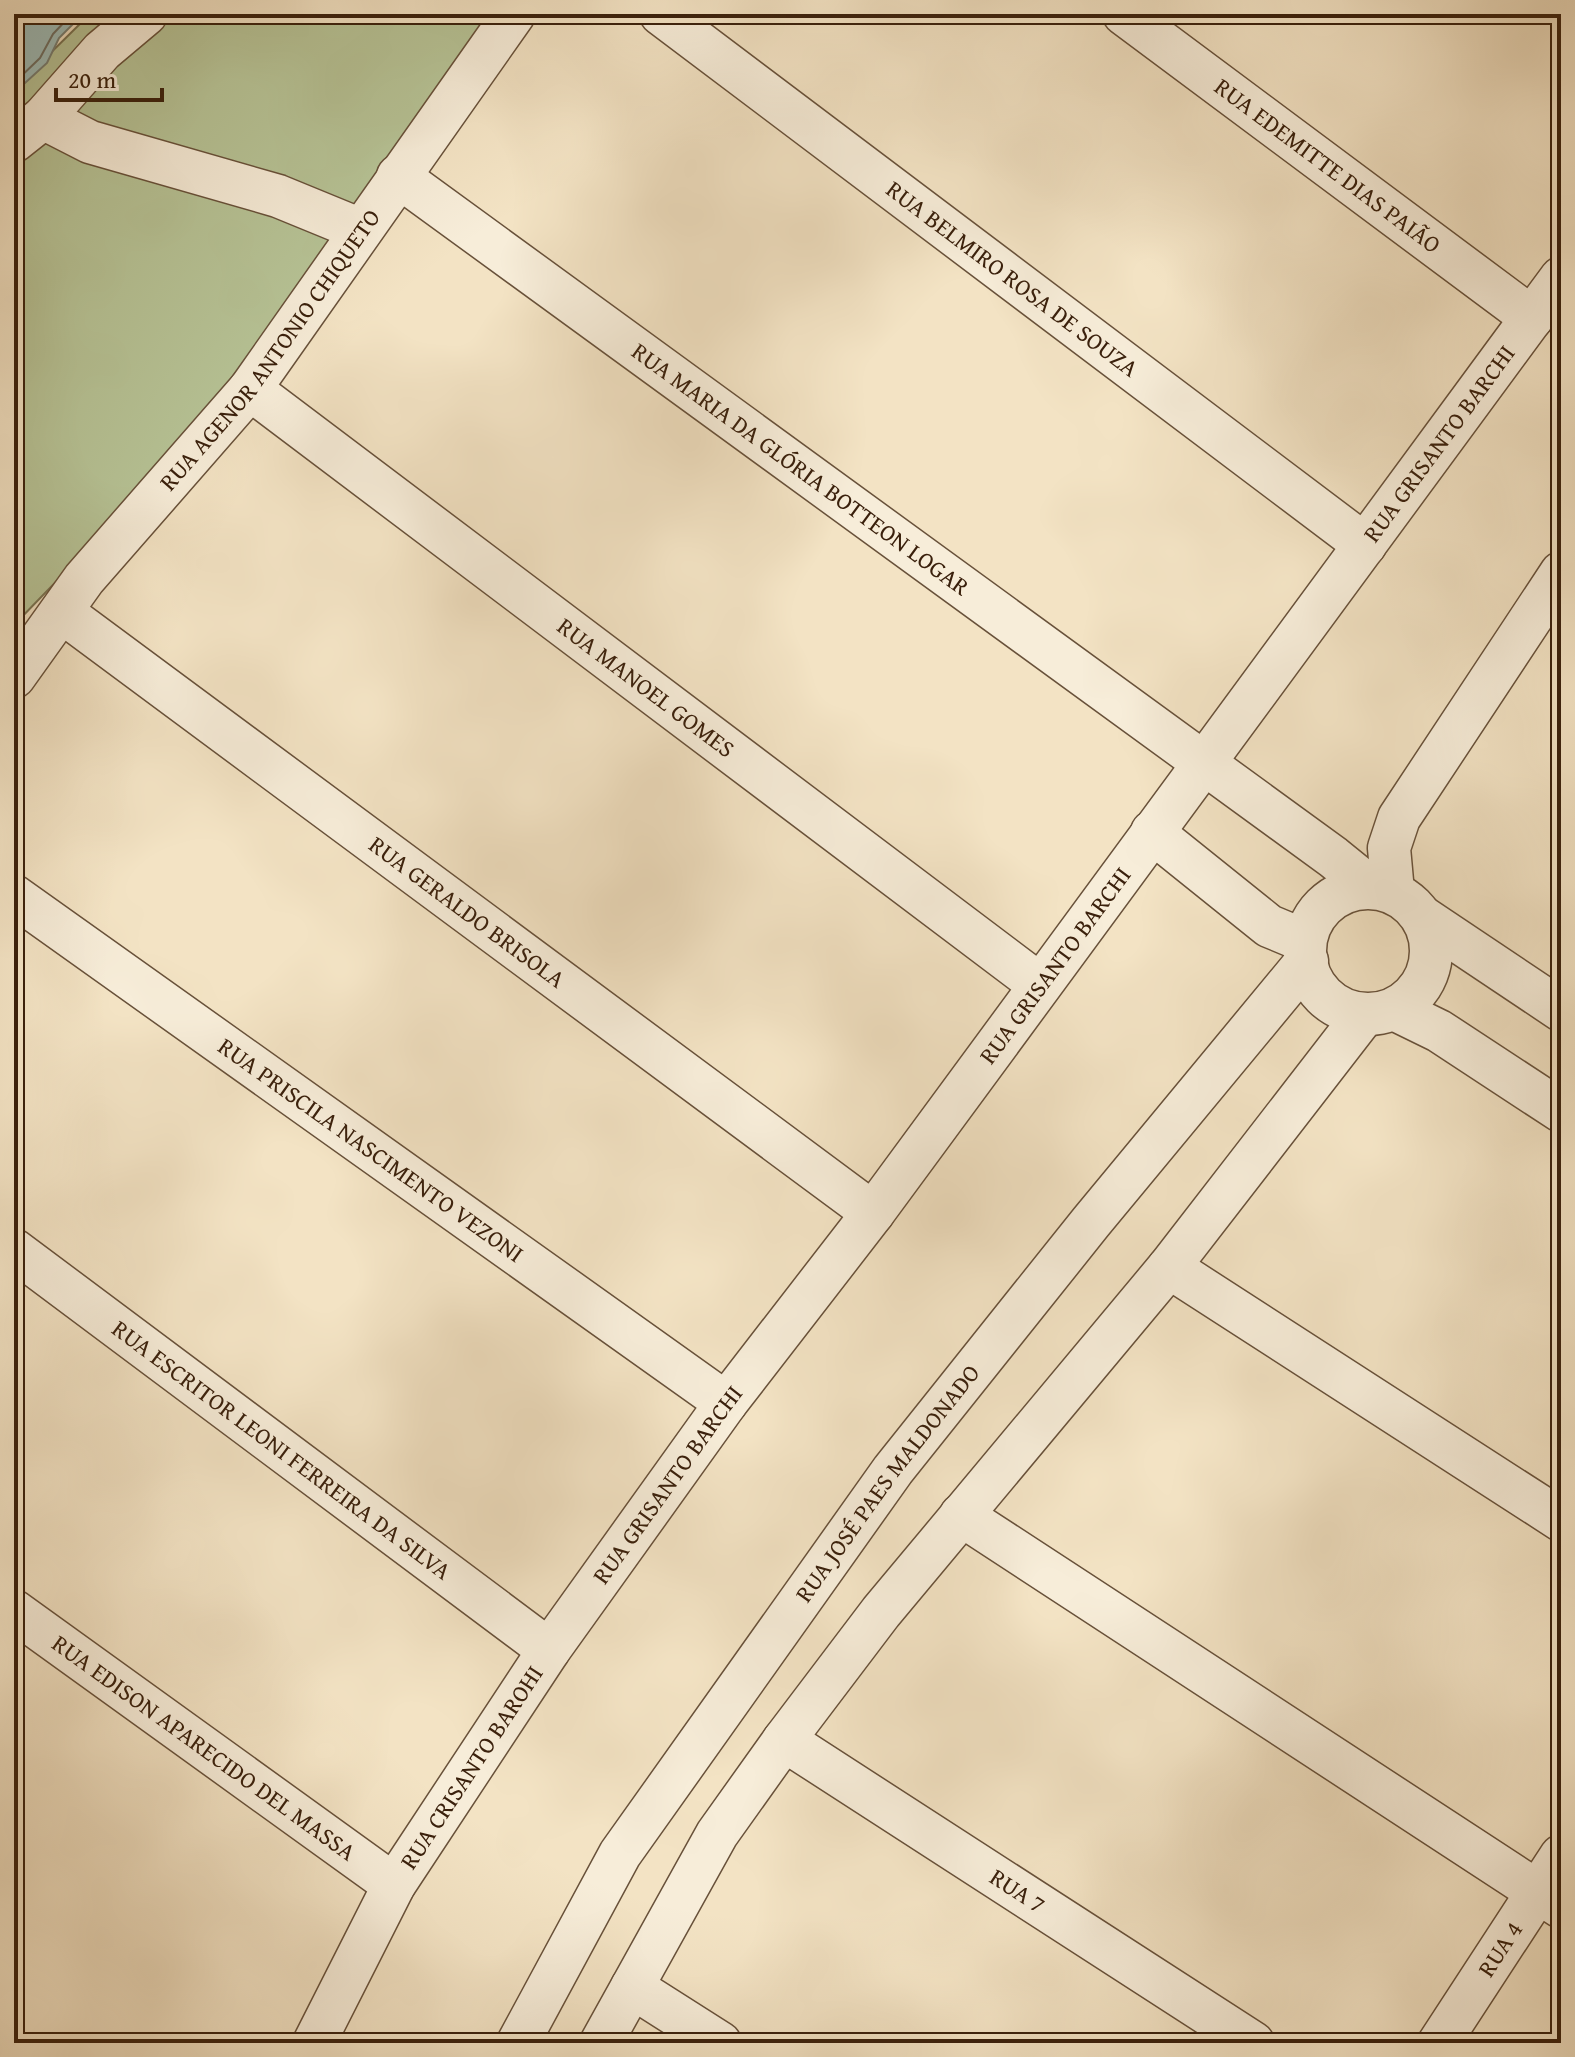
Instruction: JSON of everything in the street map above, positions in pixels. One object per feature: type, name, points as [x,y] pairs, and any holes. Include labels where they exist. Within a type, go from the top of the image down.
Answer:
[{"type":"street","points":[[29,130],[102,51],[146,14]]},
{"type":"street","name":"RUA AGENOR ANTONIO CHIQUETO","points":[[14,677],[84,579],[250,389],[514,14]]},
{"type":"street","name":"RUA BELMIRO ROSA DE SOUZA","points":[[661,14],[1365,545]]},
{"type":"street","name":"RUA EDEMITTE DIAS PAIÃO","points":[[1124,14],[1532,318]]},
{"type":"street","points":[[29,130],[90,142],[278,196],[361,230]]},
{"type":"street","name":"RUA MARIA DA GLÓRIA BOTTEON LOGAR","points":[[398,176],[1203,763],[1395,899],[1561,1010]]},
{"type":"street","name":"RUA GRISANTO BARCHI","points":[[549,1650],[726,1403],[873,1213],[1561,278]]},
{"type":"street","name":"RUA MANOEL GOMES","points":[[250,389],[1040,985]]},
{"type":"street","points":[[1395,899],[1389,848],[1399,818],[1556,591]]},
{"type":"street","name":"RUA GERALDO BRISOLA","points":[[62,612],[873,1213]]},
{"type":"street","points":[[1152,832],[1269,926],[1306,951]]},
{"type":"street","points":[[601,2043],[717,1834],[881,1612],[1379,1012],[1409,1001],[1420,990],[1429,972],[1432,954],[1430,934],[1395,899],[1354,889],[1336,896],[1321,907],[1310,924],[1306,951],[1310,977],[1320,993],[1334,1005],[1379,1012],[1439,1031],[1561,1111]]},
{"type":"street","name":"RUA PRISCILA NASCIMENTO VEZONI","points":[[14,896],[726,1403]]},
{"type":"street","name":"RUA JOSÉ PAES MALDONADO","points":[[518,2043],[620,1854],[893,1470],[1306,951]]},
{"type":"street","name":"RUA ESCRITOR LEONI FERREIRA DA SILVA","points":[[14,1250],[549,1650]]},
{"type":"street","points":[[1169,1267],[1561,1520]]},
{"type":"street","points":[[961,1515],[1549,1899]]},
{"type":"street","name":"RUA EDISON APARECIDO DEL MASSA","points":[[14,1611],[394,1885]]},
{"type":"street","name":"RUA CRISANTO BAROHI","points":[[394,1885],[549,1650]]},
{"type":"street","name":"RUA 7","points":[[784,1740],[1253,2043]]},
{"type":"street","name":"RUA 4","points":[[1439,2043],[1549,1899],[1561,1856]]},
{"type":"street","points":[[314,2043],[394,1885]]},
{"type":"street","points":[[632,1987],[720,2043]]},
{"type":"green space","points":[[90,14],[504,14],[244,388],[14,625],[14,89]]},
{"type":"water","points":[[14,14],[83,14],[59,38],[47,63],[14,93]]}]
